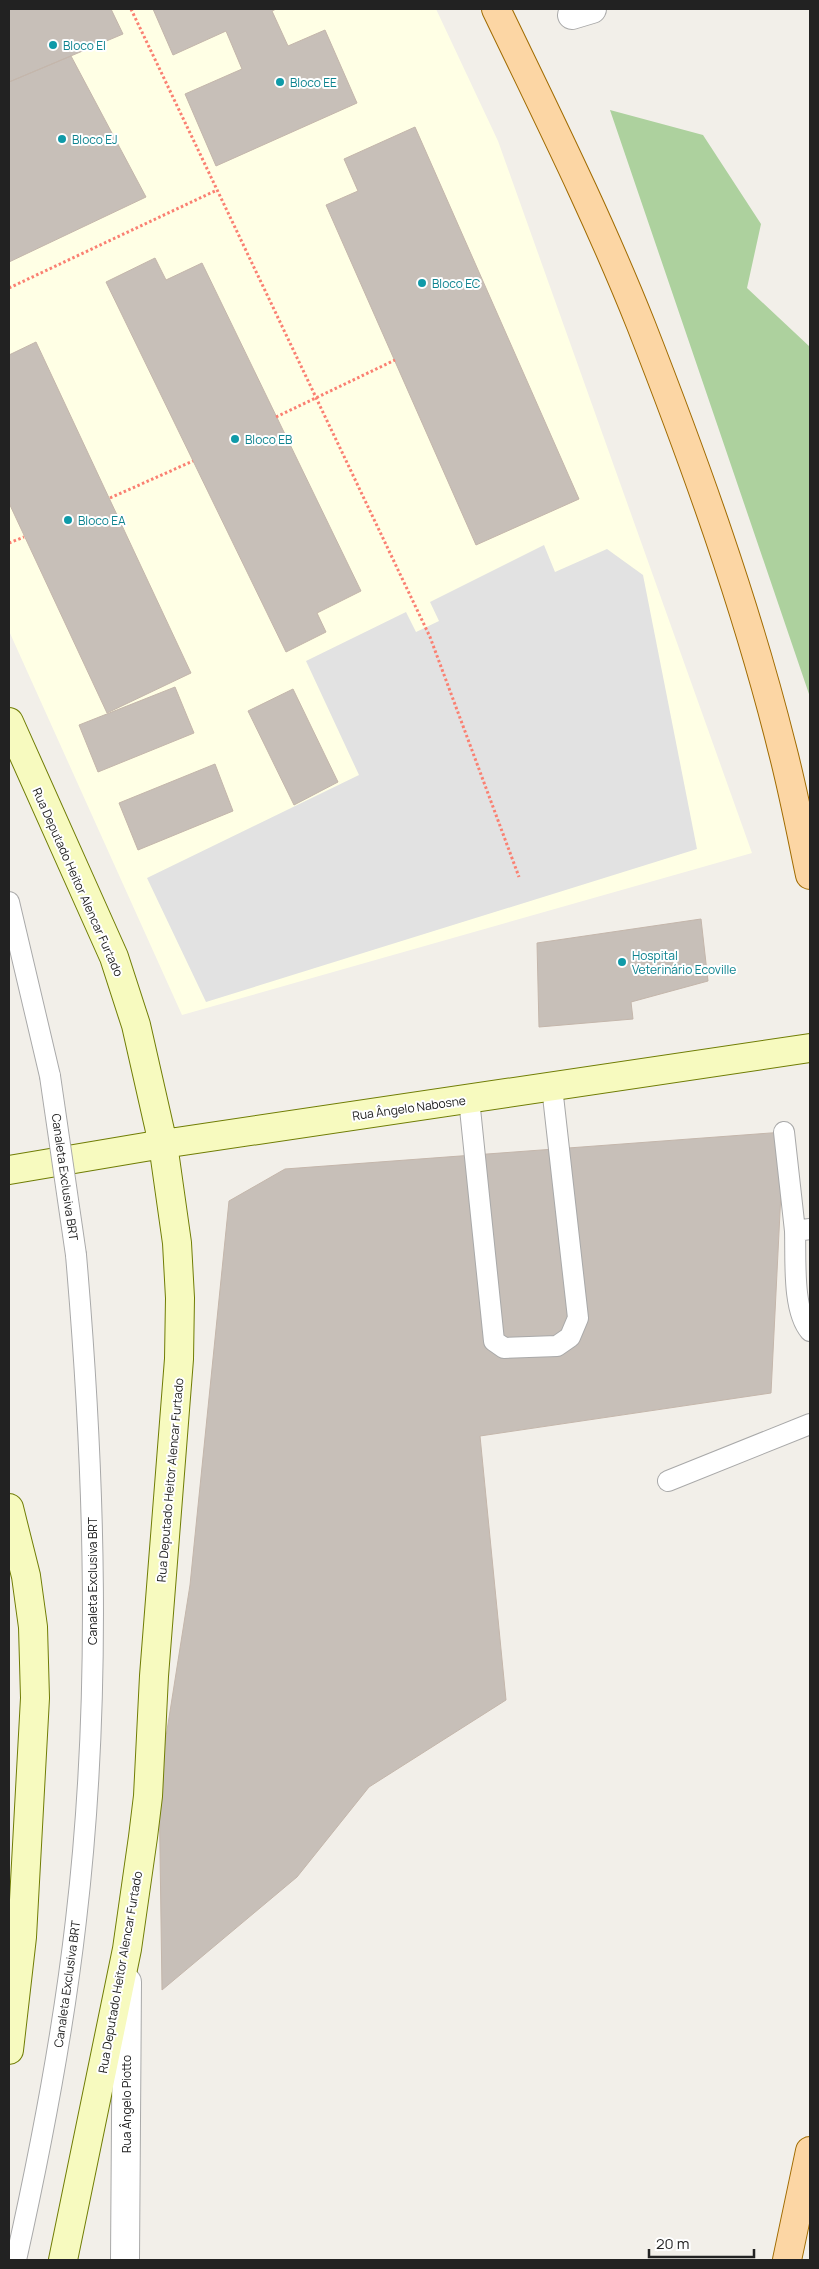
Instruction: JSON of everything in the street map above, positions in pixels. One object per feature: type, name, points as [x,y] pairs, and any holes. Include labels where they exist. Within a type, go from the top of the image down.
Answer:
[{"type":"main road","points":[[496,9],[584,193],[633,307],[695,471],[740,603],[777,729],[810,875]]},
{"type":"main road","points":[[787,2260],[810,2151]]},
{"type":"street","name":"Rua Deputado Heitor Alencar Furtado","points":[[9,722],[114,957],[136,1025],[164,1144],[177,1243],[180,1298],[179,1359],[155,1667],[148,1796],[127,1949],[63,2260]]},
{"type":"street","name":"Rua Ângelo Nabosne","points":[[9,1170],[164,1144],[810,1048]]},
{"type":"street","points":[[9,1508],[26,1576],[34,1627],[35,1698],[22,1937],[9,2050]]},
{"type":"street","name":"Rua Ângelo Piotto","points":[[125,2260],[127,1949]]},
{"type":"lane","name":"Canaleta Exclusiva BRT","points":[[9,902],[50,1076],[76,1255],[87,1382],[92,1656],[87,1796],[77,1919],[64,2014],[36,2173],[16,2260]]},
{"type":"lane","points":[[469,1099],[494,1341],[504,1348],[557,1346],[570,1337],[578,1318],[552,1087]]},
{"type":"lane","points":[[784,1132],[803,1230],[797,1289],[804,1323],[810,1331]]},
{"type":"lane","points":[[668,1481],[810,1424]]},
{"type":"path","points":[[131,9],[430,637],[520,877]]},
{"type":"path","points":[[9,288],[217,190]]},
{"type":"path","points":[[276,417],[395,360]]},
{"type":"path","points":[[110,498],[193,460]]},
{"type":"path","points":[[9,543],[24,536]]},
{"type":"shaded area","points":[[9,9],[436,9],[498,141],[752,853],[182,1015],[9,631]]},
{"type":"shaded area","points":[[544,545],[555,572],[607,549],[643,575],[697,849],[206,1002],[147,878],[359,775],[306,661],[406,612],[416,632],[439,621],[430,602]]},
{"type":"green space","points":[[610,110],[703,135],[761,224],[747,288],[810,347],[810,697]]},
{"type":"building","name":"Bloco EI","points":[[9,9],[111,9],[123,34],[9,82]]},
{"type":"building","name":"Bloco EE","points":[[153,9],[276,9],[272,11],[288,46],[325,30],[357,103],[216,166],[185,94],[242,69],[226,31],[173,55]]},
{"type":"building","name":"Bloco EJ","points":[[71,56],[146,197],[9,262],[9,82]]},
{"type":"building","name":"Bloco EC","points":[[415,127],[579,499],[476,545],[326,205],[358,191],[344,159]]},
{"type":"building","name":"Bloco EB","points":[[155,258],[166,280],[202,263],[361,591],[317,613],[326,632],[286,652],[106,282]]},
{"type":"building","name":"Bloco EA","points":[[36,342],[191,673],[107,713],[9,503],[9,355]]},
{"type":"building","points":[[175,687],[194,733],[98,772],[79,725]]},
{"type":"building","points":[[293,689],[338,782],[294,805],[248,711]]},
{"type":"building","points":[[215,764],[233,811],[138,850],[119,803]]},
{"type":"building","name":"Hospital Veterinário Ecoville","points":[[701,919],[708,981],[631,1002],[633,1019],[539,1027],[537,943]]},
{"type":"building","points":[[784,1132],[771,1393],[480,1436],[506,1700],[369,1787],[297,1877],[162,1990],[159,1781],[190,1585],[229,1201],[285,1169]]},
{"type":"place","name":"Bloco EI","points":[[53,45]]},
{"type":"place","name":"Bloco EE","points":[[280,82]]},
{"type":"place","name":"Bloco EJ","points":[[62,139]]},
{"type":"place","name":"Bloco EC","points":[[422,283]]},
{"type":"place","name":"Bloco EB","points":[[235,439]]},
{"type":"place","name":"Bloco EA","points":[[68,520]]},
{"type":"place","name":"Hospital Veterinário Ecoville","points":[[622,962]]}]
